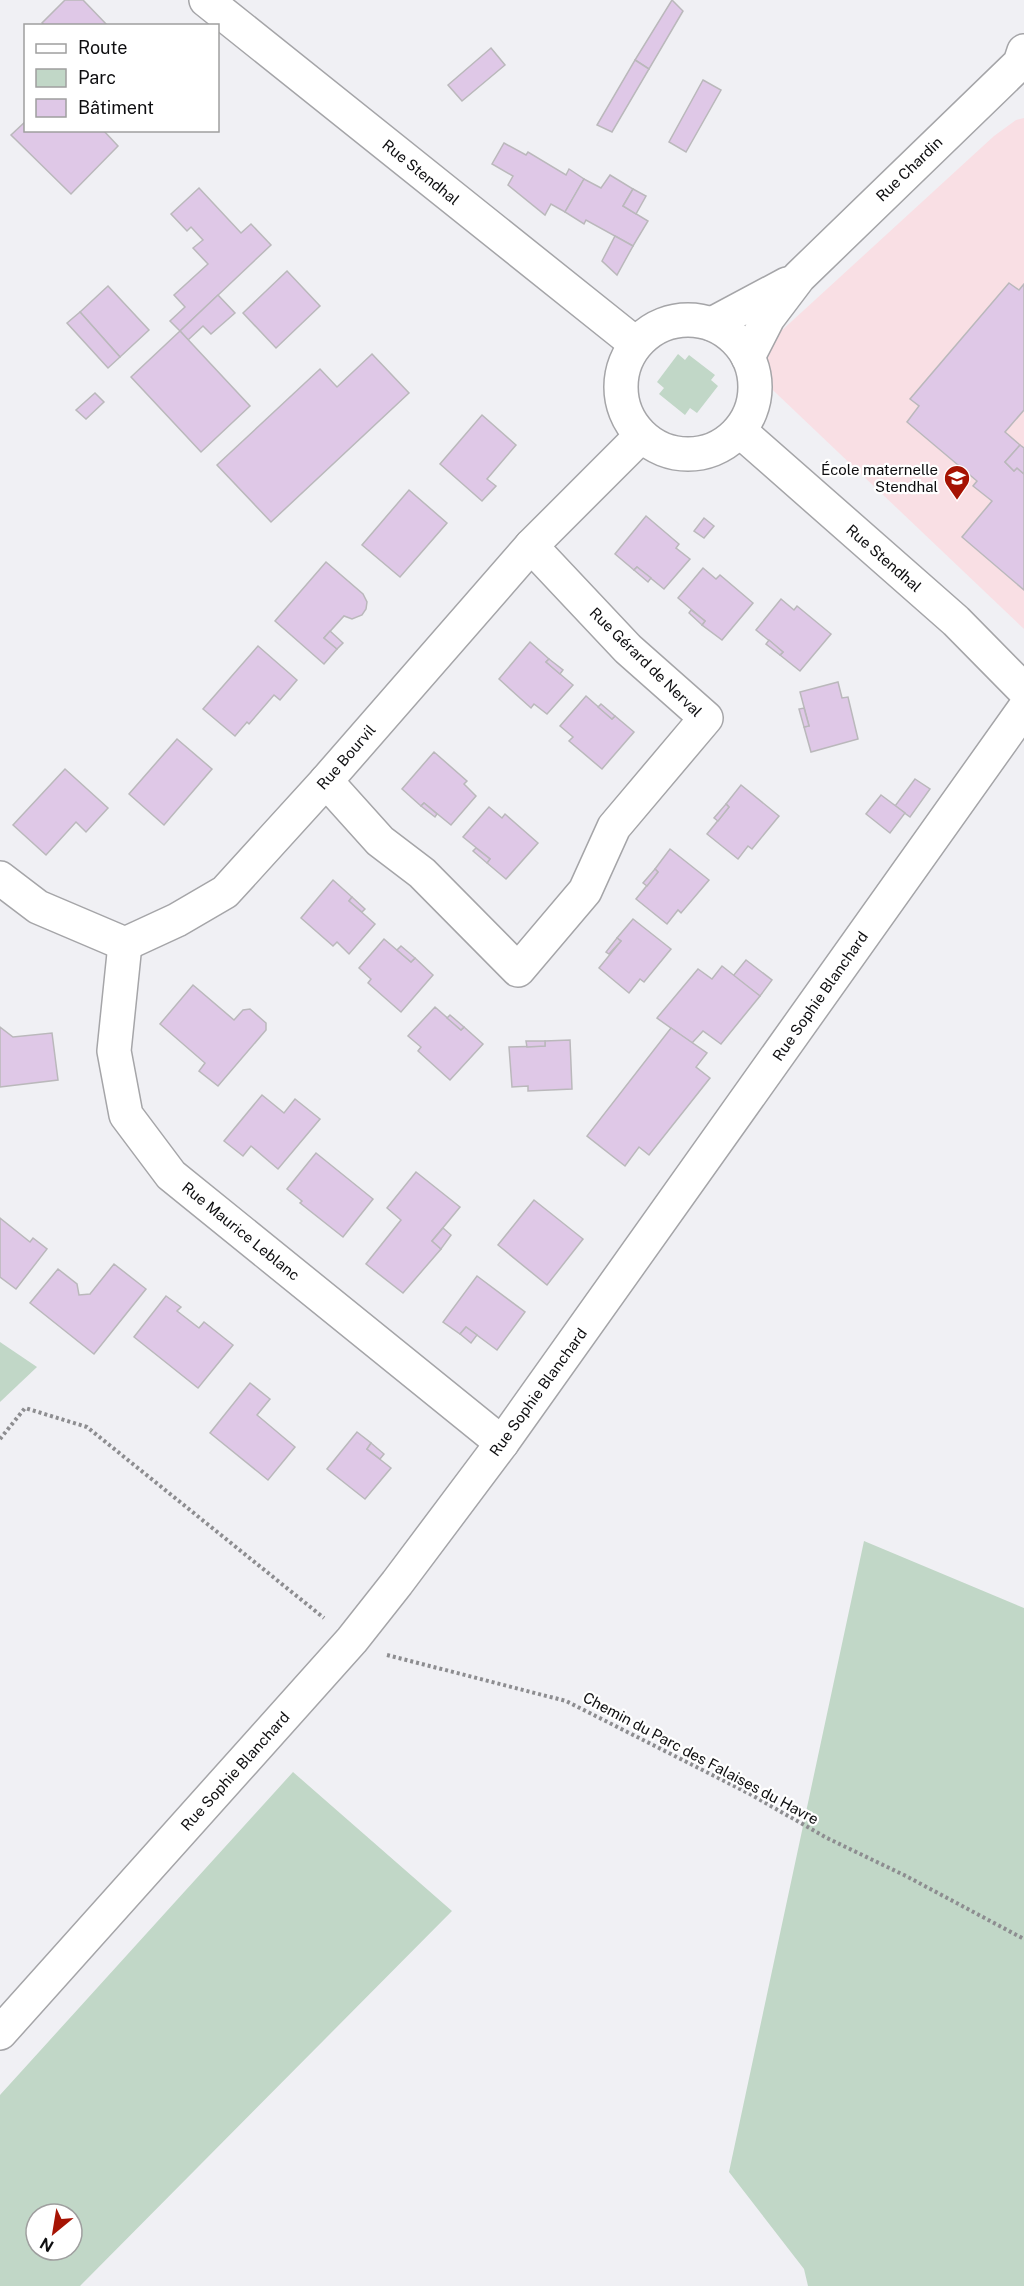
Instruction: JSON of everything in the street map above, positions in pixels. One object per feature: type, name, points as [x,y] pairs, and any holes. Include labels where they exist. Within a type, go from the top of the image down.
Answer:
[{"type":"street","name":"Rue Stendhal","points":[[206,0],[636,344]]},
{"type":"street","name":"Rue Chardin","points":[[748,357],[768,318],[799,277],[1022,57]]},
{"type":"street","name":"Rue Chardin","points":[[712,324],[799,277]]},
{"type":"street","points":[[692,320],[712,324],[739,343],[748,357],[754,376],[755,395],[750,414],[740,431],[723,445],[703,453],[681,454],[660,448],[641,436],[629,420],[621,401],[620,381],[625,362],[636,344],[651,330],[670,322],[692,320]]},
{"type":"street","name":"Rue Stendhal","points":[[740,431],[956,621],[1024,690]]},
{"type":"street","name":"Rue Bourvil","points":[[125,945],[177,920],[225,892],[326,781],[531,546],[641,436]]},
{"type":"street","name":"Rue Gérard de Nerval","points":[[326,781],[380,841],[422,873],[518,970],[585,891],[614,827],[706,718],[628,648],[531,546]]},
{"type":"street","name":"Rue Sophie Blanchard","points":[[0,2033],[352,1640],[397,1583],[502,1443],[1024,709]]},
{"type":"street","points":[[0,878],[38,907],[125,945]]},
{"type":"street","name":"Rue Maurice Leblanc","points":[[125,945],[114,1051],[126,1115],[171,1175],[502,1443]]},
{"type":"path","name":"Chemin du Parc des Falaises du Havre","points":[[0,1438],[25,1408],[87,1426],[352,1640],[376,1652],[566,1701],[748,1793],[827,1838],[906,1876],[1024,1939]]},
{"type":"shaded area","name":"École maternelle Stendhal","points":[[1024,118],[1024,629],[756,374],[755,355],[994,136],[1016,120]]},
{"type":"green space","points":[[678,354],[685,360],[689,355],[715,375],[711,380],[718,386],[697,413],[690,408],[685,415],[659,394],[664,388],[657,382]]},
{"type":"green space","points":[[0,1342],[37,1367],[0,1402]]},
{"type":"green space","points":[[864,1541],[1024,1608],[1024,2286],[808,2286],[804,2269],[729,2172]]},
{"type":"green space","points":[[293,1772],[452,1911],[80,2286],[0,2286],[0,2095]]},
{"type":"building","points":[[65,0],[83,0],[106,24],[43,24]]},
{"type":"building","points":[[672,0],[683,11],[649,69],[635,60]]},
{"type":"building","points":[[491,48],[505,65],[462,101],[448,85]]},
{"type":"building","points":[[635,60],[649,69],[612,132],[597,125]]},
{"type":"building","points":[[703,80],[721,90],[686,152],[669,142]]},
{"type":"building","points":[[24,123],[24,132],[105,132],[118,146],[71,194],[11,135]]},
{"type":"building","points":[[504,143],[526,155],[528,152],[566,175],[569,169],[584,179],[565,212],[551,204],[545,215],[508,185],[513,176],[492,164]]},
{"type":"building","points":[[610,175],[633,189],[623,206],[648,221],[633,246],[586,220],[584,224],[565,212],[584,179],[601,188]]},
{"type":"building","points":[[199,188],[241,233],[251,224],[271,245],[180,331],[170,321],[185,307],[174,295],[208,264],[193,248],[203,240],[191,227],[187,231],[171,214]]},
{"type":"building","points":[[633,189],[646,196],[636,214],[623,206]]},
{"type":"building","points":[[615,236],[633,246],[617,275],[602,261]]},
{"type":"building","points":[[287,271],[320,306],[276,348],[243,313]]},
{"type":"building","points":[[1009,283],[1019,290],[1024,284],[1024,410],[1005,432],[1020,445],[1005,462],[1014,471],[1017,468],[1024,474],[1024,590],[962,537],[992,501],[973,486],[977,481],[907,422],[919,406],[910,399]]},
{"type":"building","points":[[108,286],[149,330],[120,357],[80,312]]},
{"type":"building","points":[[218,295],[235,313],[211,334],[203,326],[188,340],[180,331]]},
{"type":"building","points":[[80,312],[120,357],[108,368],[67,323]]},
{"type":"building","points":[[180,331],[250,406],[201,452],[131,377]]},
{"type":"building","points":[[372,354],[409,393],[271,522],[217,465],[320,369],[337,387]]},
{"type":"building","points":[[95,393],[104,402],[86,419],[76,410]]},
{"type":"building","points":[[482,415],[516,445],[487,479],[496,486],[482,501],[440,464]]},
{"type":"building","points":[[1020,445],[1024,448],[1024,474],[1017,468],[1014,471],[1005,462]]},
{"type":"building","points":[[409,490],[447,523],[400,577],[362,545]]},
{"type":"building","points":[[646,516],[679,544],[676,548],[690,559],[664,589],[637,567],[634,570],[615,554]]},
{"type":"building","points":[[704,518],[714,526],[704,538],[694,531]]},
{"type":"building","points":[[326,562],[363,594],[367,602],[362,615],[352,619],[344,616],[324,638],[337,649],[324,664],[275,621]]},
{"type":"building","points":[[637,567],[651,578],[648,582],[634,570]]},
{"type":"building","points":[[703,568],[716,579],[720,575],[753,603],[722,640],[702,625],[705,621],[678,598]]},
{"type":"building","points":[[781,599],[794,610],[797,606],[831,634],[800,671],[780,655],[783,652],[756,630]]},
{"type":"building","points":[[691,610],[705,621],[702,625],[689,613]]},
{"type":"building","points":[[330,631],[343,643],[337,649],[324,638]]},
{"type":"building","points":[[769,640],[783,652],[780,655],[766,644]]},
{"type":"building","points":[[530,642],[549,659],[546,662],[573,685],[547,714],[534,704],[531,708],[499,679]]},
{"type":"building","points":[[258,646],[297,680],[280,700],[274,695],[249,724],[247,722],[235,736],[203,709]]},
{"type":"building","points":[[549,659],[563,670],[560,674],[546,662]]},
{"type":"building","points":[[838,682],[842,698],[848,697],[858,739],[811,752],[804,727],[809,726],[800,692]]},
{"type":"building","points":[[586,696],[612,719],[615,716],[634,732],[602,769],[569,741],[573,737],[560,726]]},
{"type":"building","points":[[601,704],[615,716],[612,719],[598,707]]},
{"type":"building","points":[[804,708],[809,726],[804,727],[799,709]]},
{"type":"building","points":[[177,739],[212,769],[164,825],[129,794]]},
{"type":"building","points":[[434,752],[467,781],[464,784],[476,796],[451,825],[424,803],[421,806],[402,789]]},
{"type":"building","points":[[65,769],[108,808],[86,832],[76,822],[46,855],[13,825]]},
{"type":"building","points":[[915,779],[930,789],[910,817],[895,806]]},
{"type":"building","points":[[741,785],[779,816],[752,849],[748,846],[738,859],[707,834],[729,807],[726,804]]},
{"type":"building","points":[[881,795],[905,813],[890,833],[866,814]]},
{"type":"building","points":[[424,803],[437,814],[435,817],[421,806]]},
{"type":"building","points":[[726,804],[729,807],[718,821],[714,818]]},
{"type":"building","points":[[489,807],[502,818],[505,814],[538,843],[506,879],[487,863],[490,859],[463,837]]},
{"type":"building","points":[[476,848],[490,859],[487,863],[473,851]]},
{"type":"building","points":[[670,849],[709,880],[681,913],[678,910],[667,924],[636,899],[658,872],[655,869]]},
{"type":"building","points":[[655,869],[658,872],[647,886],[643,883]]},
{"type":"building","points":[[333,880],[352,897],[349,901],[375,924],[349,954],[337,942],[333,946],[301,918]]},
{"type":"building","points":[[352,897],[365,909],[362,912],[349,901]]},
{"type":"building","points":[[633,919],[671,949],[644,982],[640,979],[629,993],[599,968],[621,941],[617,938]]},
{"type":"building","points":[[617,938],[621,941],[609,954],[606,952]]},
{"type":"building","points":[[384,939],[411,962],[415,958],[433,975],[401,1012],[368,983],[371,979],[359,968]]},
{"type":"building","points":[[401,946],[415,958],[411,962],[397,950]]},
{"type":"building","points":[[746,960],[772,980],[760,996],[733,976]]},
{"type":"building","points":[[722,966],[760,996],[721,1044],[703,1031],[692,1043],[657,1018],[698,969],[712,979]]},
{"type":"building","points":[[193,985],[234,1020],[243,1010],[250,1009],[266,1023],[266,1030],[218,1086],[199,1071],[205,1063],[160,1024]]},
{"type":"building","points":[[435,1007],[461,1030],[464,1027],[483,1044],[450,1080],[418,1051],[421,1047],[408,1036]]},
{"type":"building","points":[[450,1015],[464,1027],[461,1030],[447,1018]]},
{"type":"building","points":[[0,1027],[13,1037],[52,1033],[58,1080],[0,1087]]},
{"type":"building","points":[[671,1028],[707,1053],[696,1067],[710,1078],[649,1155],[639,1147],[625,1166],[587,1136]]},
{"type":"building","points":[[570,1040],[572,1089],[528,1091],[528,1086],[512,1087],[509,1047],[545,1046],[545,1041]]},
{"type":"building","points":[[526,1041],[545,1041],[545,1046],[527,1047]]},
{"type":"building","points":[[262,1095],[284,1113],[295,1099],[320,1119],[278,1169],[251,1146],[243,1156],[224,1141]]},
{"type":"building","points":[[316,1153],[373,1199],[343,1237],[300,1203],[302,1201],[287,1189]]},
{"type":"building","points":[[416,1172],[460,1207],[432,1241],[441,1249],[403,1293],[366,1264],[401,1220],[387,1208]]},
{"type":"building","points":[[534,1200],[583,1239],[547,1285],[498,1245]]},
{"type":"building","points":[[0,1218],[30,1242],[33,1238],[47,1249],[16,1289],[0,1277]]},
{"type":"building","points":[[443,1228],[451,1235],[441,1249],[432,1241]]},
{"type":"building","points":[[114,1264],[146,1289],[94,1354],[30,1303],[58,1269],[77,1284],[79,1295],[90,1294]]},
{"type":"building","points":[[477,1276],[525,1312],[497,1350],[466,1327],[460,1334],[443,1322]]},
{"type":"building","points":[[166,1296],[181,1307],[177,1311],[199,1328],[204,1322],[233,1345],[198,1388],[134,1337]]},
{"type":"building","points":[[466,1327],[477,1335],[471,1343],[460,1334]]},
{"type":"building","points":[[250,1383],[270,1399],[257,1415],[295,1447],[268,1480],[210,1433]]},
{"type":"building","points":[[357,1432],[371,1443],[367,1449],[391,1468],[365,1499],[327,1469]]},
{"type":"building","points":[[371,1443],[384,1454],[380,1459],[367,1449]]},
{"type":"place","name":"École maternelle Stendhal","points":[[957,501]]}]
